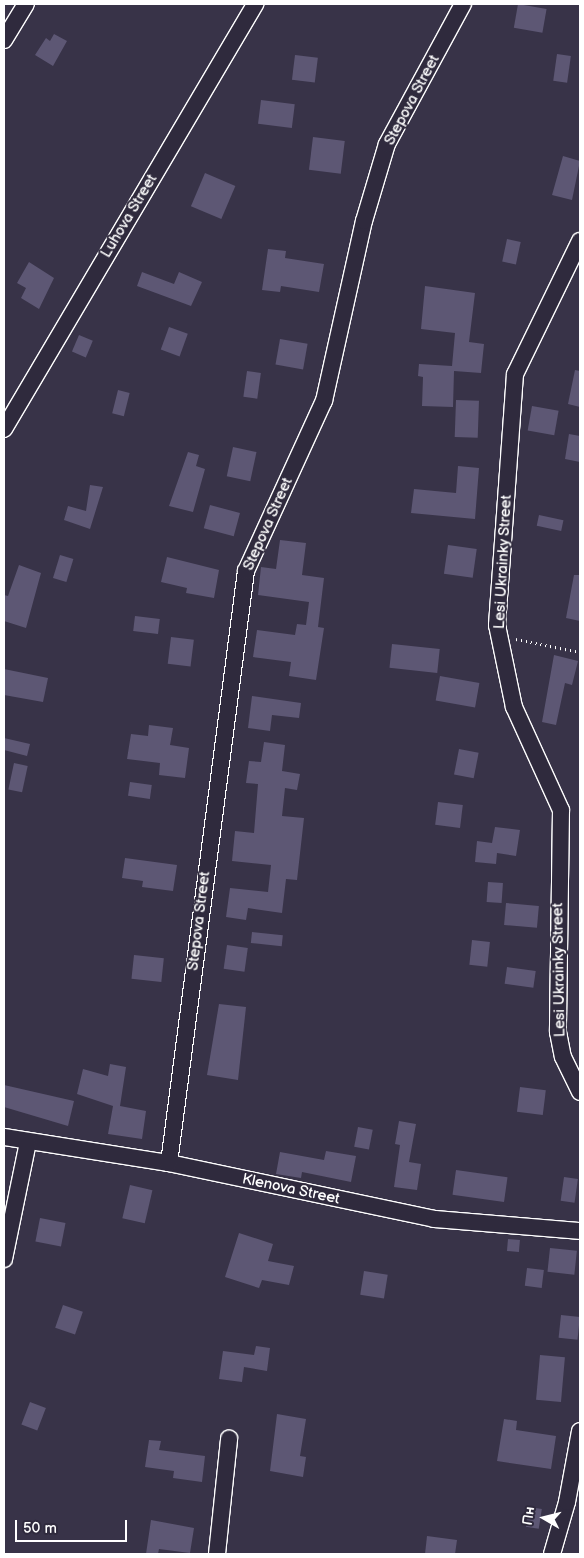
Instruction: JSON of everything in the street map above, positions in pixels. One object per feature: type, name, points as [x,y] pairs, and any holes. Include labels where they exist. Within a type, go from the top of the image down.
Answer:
[{"type":"street","points":[[4,40],[26,4]]},
{"type":"street","name":"Luhova Street","points":[[4,429],[255,4]]},
{"type":"street","name":"Stepova Street","points":[[169,1163],[246,571],[324,401],[364,221],[387,144],[463,4]]},
{"type":"street","name":"Lesi Ukrainky Street","points":[[580,241],[515,374],[497,625],[514,707],[561,810],[558,1032],[563,1057],[580,1092]]},
{"type":"street","name":"Klenova Street","points":[[4,1137],[169,1163],[434,1218],[580,1231]]},
{"type":"street","points":[[4,1259],[28,1142]]},
{"type":"street","points":[[552,1554],[567,1502],[580,1431]]},
{"type":"street","points":[[217,1554],[229,1439]]},
{"type":"path","points":[[500,638],[580,652]]},
{"type":"building","points":[[518,4],[547,9],[542,33],[514,28]]},
{"type":"building","points":[[54,34],[67,41],[53,66],[35,55],[46,38],[50,41]]},
{"type":"building","points":[[557,54],[571,56],[567,83],[553,81]]},
{"type":"building","points":[[295,55],[318,58],[315,83],[292,80]]},
{"type":"building","points":[[261,100],[295,104],[292,128],[258,124]]},
{"type":"building","points":[[313,137],[345,141],[341,174],[309,170]]},
{"type":"building","points":[[563,156],[580,161],[572,200],[552,195]]},
{"type":"building","points":[[205,173],[235,186],[221,219],[191,206]]},
{"type":"building","points":[[507,239],[521,242],[516,264],[502,261]]},
{"type":"building","points":[[268,249],[286,251],[285,258],[324,264],[319,292],[281,286],[280,292],[262,290]]},
{"type":"building","points":[[29,262],[54,278],[39,309],[21,298],[26,288],[17,283]]},
{"type":"building","points":[[142,272],[174,284],[179,272],[202,282],[191,306],[137,286]]},
{"type":"building","points":[[425,286],[475,293],[469,342],[484,344],[481,373],[454,371],[453,407],[422,406],[423,377],[418,376],[419,364],[452,366],[455,333],[421,329]]},
{"type":"building","points":[[169,327],[188,334],[180,356],[161,350]]},
{"type":"building","points":[[79,335],[93,341],[86,357],[72,352]]},
{"type":"building","points":[[280,339],[308,344],[303,369],[275,365]]},
{"type":"building","points":[[575,370],[580,371],[580,407],[568,404]]},
{"type":"building","points":[[247,371],[261,373],[257,399],[243,397]]},
{"type":"building","points":[[118,390],[130,393],[124,416],[112,413]]},
{"type":"building","points":[[456,400],[479,401],[478,438],[455,437]]},
{"type":"building","points":[[532,406],[559,411],[554,435],[528,431]]},
{"type":"building","points":[[569,434],[580,436],[580,462],[565,459]]},
{"type":"building","points":[[233,447],[256,452],[250,481],[227,476]]},
{"type":"building","points":[[188,452],[199,455],[196,466],[205,469],[193,512],[169,506]]},
{"type":"building","points":[[458,466],[479,468],[475,519],[411,513],[414,489],[456,493]]},
{"type":"building","points":[[90,485],[103,487],[90,529],[64,520],[68,506],[86,511]]},
{"type":"building","points":[[210,505],[240,513],[234,536],[204,528]]},
{"type":"building","points":[[539,515],[563,520],[561,531],[537,526]]},
{"type":"building","points":[[280,540],[306,543],[302,575],[324,578],[318,627],[324,628],[316,680],[289,676],[291,662],[253,657],[257,630],[295,635],[297,624],[306,625],[309,602],[258,595],[261,567],[276,569]]},
{"type":"building","points":[[448,545],[477,549],[473,578],[444,574]]},
{"type":"building","points":[[60,555],[73,559],[66,582],[53,578]]},
{"type":"building","points":[[167,557],[219,570],[214,598],[186,593],[187,588],[161,582]]},
{"type":"building","points":[[19,565],[41,573],[26,628],[4,621],[4,595],[8,596]]},
{"type":"building","points":[[574,575],[580,575],[580,621],[566,618]]},
{"type":"building","points":[[135,616],[160,619],[158,634],[133,631]]},
{"type":"building","points":[[171,637],[194,640],[191,667],[168,664]]},
{"type":"building","points":[[392,644],[440,649],[437,673],[389,668]]},
{"type":"building","points":[[554,655],[578,661],[572,685],[565,683],[556,725],[542,722]]},
{"type":"building","points":[[4,669],[48,678],[43,702],[4,695]]},
{"type":"building","points":[[440,676],[479,683],[475,708],[436,701]]},
{"type":"building","points":[[252,696],[301,703],[299,718],[272,715],[270,731],[248,728]]},
{"type":"building","points":[[149,725],[173,728],[170,745],[189,748],[185,778],[159,775],[160,763],[127,759],[131,734],[148,736]]},
{"type":"building","points":[[4,738],[30,744],[27,756],[4,750]]},
{"type":"building","points":[[264,742],[285,745],[282,771],[300,774],[297,790],[285,788],[282,816],[304,818],[297,880],[286,879],[282,913],[248,908],[246,920],[226,917],[230,888],[268,892],[271,865],[232,861],[235,831],[254,833],[258,784],[246,783],[249,761],[261,762]]},
{"type":"building","points":[[459,749],[479,753],[474,778],[454,775]]},
{"type":"building","points":[[14,763],[28,766],[22,792],[8,789]]},
{"type":"building","points":[[130,782],[152,785],[150,799],[128,796]]},
{"type":"building","points":[[438,802],[463,805],[460,828],[435,825]]},
{"type":"building","points":[[495,827],[520,830],[516,856],[497,853],[496,864],[475,862],[477,841],[492,843]]},
{"type":"building","points":[[125,858],[177,865],[173,891],[142,887],[143,881],[122,878]]},
{"type":"building","points":[[488,882],[503,883],[502,903],[487,902]]},
{"type":"building","points":[[506,903],[539,906],[537,928],[504,925]]},
{"type":"building","points":[[252,932],[283,935],[282,946],[251,943]]},
{"type":"building","points":[[472,940],[490,942],[487,967],[469,965]]},
{"type":"building","points":[[227,945],[248,948],[244,972],[224,969]]},
{"type":"building","points":[[134,955],[164,958],[161,982],[131,979]]},
{"type":"building","points":[[507,967],[536,971],[533,988],[505,984]]},
{"type":"building","points":[[219,1004],[246,1007],[238,1080],[207,1075]]},
{"type":"building","points":[[110,1064],[126,1067],[120,1106],[146,1111],[142,1139],[108,1134],[113,1106],[77,1094],[83,1069],[108,1076]]},
{"type":"building","points":[[4,1085],[74,1101],[68,1126],[4,1107]]},
{"type":"building","points":[[520,1087],[546,1090],[543,1115],[517,1112]]},
{"type":"building","points":[[399,1121],[416,1124],[409,1162],[421,1164],[417,1190],[394,1187],[400,1145],[395,1144]]},
{"type":"building","points":[[358,1127],[373,1130],[369,1149],[354,1147]]},
{"type":"building","points":[[326,1151],[356,1156],[351,1182],[302,1172],[301,1178],[276,1174],[280,1152],[324,1160]]},
{"type":"building","points":[[456,1170],[507,1177],[504,1202],[453,1195]]},
{"type":"building","points":[[564,1177],[578,1179],[575,1203],[561,1201]]},
{"type":"building","points":[[130,1185],[152,1190],[145,1223],[122,1218]]},
{"type":"building","points":[[40,1218],[66,1223],[61,1247],[35,1242]]},
{"type":"building","points":[[239,1233],[273,1244],[268,1261],[294,1266],[289,1285],[262,1280],[259,1288],[225,1277]]},
{"type":"building","points":[[508,1239],[520,1240],[519,1252],[507,1251]]},
{"type":"building","points":[[550,1248],[577,1251],[574,1275],[547,1272]]},
{"type":"building","points":[[527,1268],[544,1270],[542,1288],[525,1286]]},
{"type":"building","points":[[364,1271],[388,1275],[384,1298],[360,1295]]},
{"type":"building","points":[[63,1305],[83,1312],[75,1335],[55,1328]]},
{"type":"building","points":[[561,1315],[580,1317],[577,1340],[559,1338]]},
{"type":"building","points":[[256,1346],[270,1348],[267,1371],[244,1367],[242,1382],[219,1379],[223,1351],[254,1355]]},
{"type":"building","points":[[540,1355],[565,1357],[561,1402],[536,1400]]},
{"type":"building","points":[[30,1402],[46,1408],[37,1430],[21,1424]]},
{"type":"building","points":[[277,1414],[306,1419],[300,1456],[306,1457],[303,1477],[270,1471]]},
{"type":"building","points":[[504,1419],[517,1421],[516,1430],[556,1436],[551,1469],[497,1461]]},
{"type":"building","points":[[149,1440],[161,1441],[159,1450],[205,1456],[202,1482],[173,1478],[174,1471],[145,1467]]},
{"type":"building","points":[[529,1507],[542,1509],[539,1529],[526,1527]]},
{"type":"building","points":[[151,1520],[194,1528],[190,1553],[159,1549],[158,1554],[146,1554]]},
{"type":"building","points":[[427,1536],[457,1540],[455,1554],[425,1554]]}]
